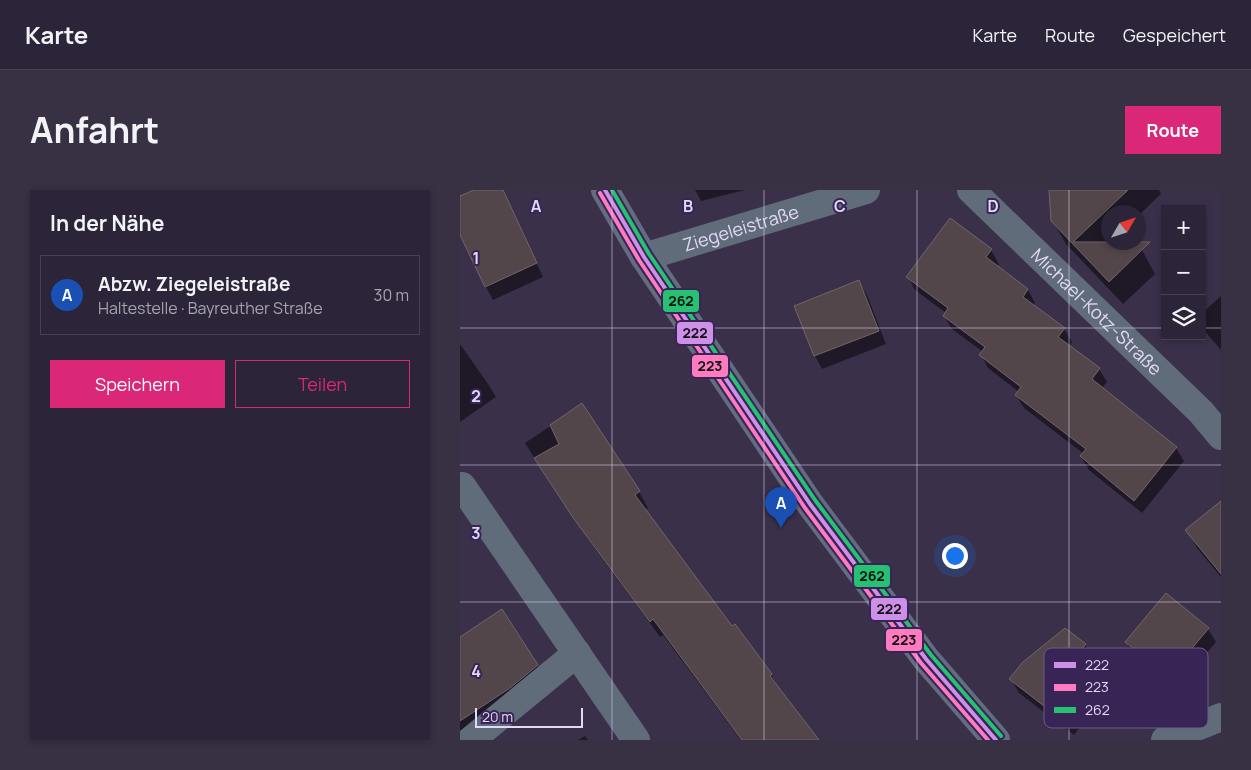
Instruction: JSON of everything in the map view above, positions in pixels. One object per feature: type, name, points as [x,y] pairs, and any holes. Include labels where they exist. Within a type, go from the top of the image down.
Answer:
[{"type":"main road","points":[[605,190],[644,257],[810,504],[926,659],[996,740]]},
{"type":"street","name":"Ziegeleistraße","points":[[644,257],[866,190]]},
{"type":"street","name":"Michael-Kotz-Straße","points":[[971,190],[1201,412],[1221,436]]},
{"type":"street","points":[[462,486],[636,740]]},
{"type":"street","points":[[471,740],[577,653]]},
{"type":"street","points":[[1208,722],[1221,717]]},
{"type":"street","points":[[1165,740],[1194,728]]},
{"type":"building","points":[[474,190],[503,190],[537,263],[485,287],[460,235],[460,196]]},
{"type":"building","points":[[1049,190],[1128,190],[1112,205],[1101,205],[1101,216],[1073,242],[1101,242],[1101,250],[1142,250],[1109,282],[1051,221]]},
{"type":"building","points":[[950,218],[992,249],[986,257],[1028,289],[1023,297],[1065,328],[1058,337],[1100,368],[1092,379],[1177,447],[1134,501],[1080,456],[1086,449],[1015,395],[1021,387],[979,355],[985,347],[943,316],[948,308],[906,277]]},
{"type":"building","points":[[859,280],[879,331],[814,356],[794,306]]},
{"type":"building","points":[[582,403],[640,491],[635,495],[732,626],[735,624],[772,674],[770,676],[819,740],[742,740],[653,619],[650,622],[574,519],[534,458],[559,444],[550,425]]},
{"type":"building","points":[[1221,501],[1221,574],[1185,530]]},
{"type":"building","points":[[1166,593],[1209,628],[1192,648],[1132,648],[1125,642]]},
{"type":"building","points":[[502,609],[538,665],[510,688],[460,721],[460,637]]},
{"type":"building","points":[[1065,628],[1086,644],[1083,648],[1044,648],[1044,706],[1009,679],[1023,662]]},
{"type":"transit line","name":"222","points":[[605,190],[644,257],[810,504],[926,659],[996,740]]},
{"type":"transit line","name":"262","points":[[612,190],[649,254],[815,500],[931,655],[1001,736]]},
{"type":"transit line","name":"223","points":[[600,193],[639,260],[805,508],[921,663],[988,740]]},
{"type":"place","name":"Abzw. Ziegeleistraße","points":[[781,528]]}]
